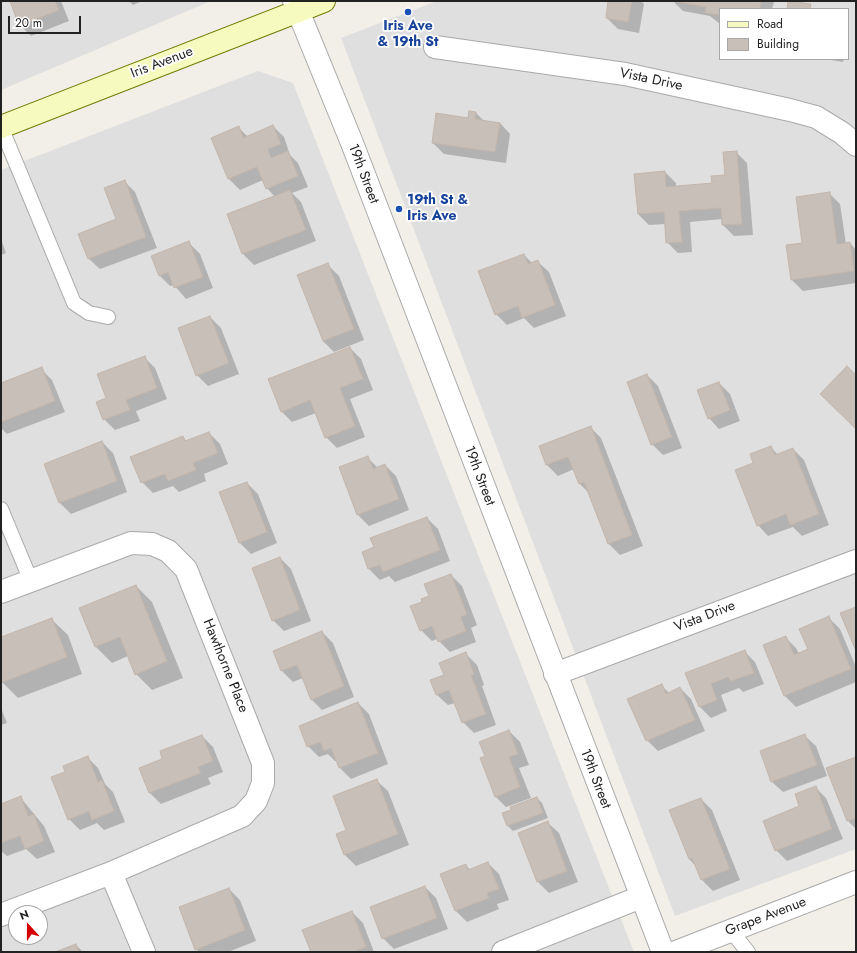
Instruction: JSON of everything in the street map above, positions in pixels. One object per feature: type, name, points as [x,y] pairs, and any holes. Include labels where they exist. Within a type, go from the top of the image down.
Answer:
[{"type":"main road","name":"Iris Avenue","points":[[1,127],[296,6],[324,1]]},
{"type":"street","name":"19th Street","points":[[296,6],[354,150],[663,952]]},
{"type":"street","name":"Vista Drive","points":[[435,47],[625,74],[790,110],[816,117],[842,133],[856,145]]},
{"type":"street","name":"Hawthorne Place","points":[[1,592],[131,543],[152,544],[168,551],[186,569],[263,763],[264,783],[256,801],[242,816],[111,873],[1,915]]},
{"type":"street","name":"Vista Drive","points":[[555,674],[856,561]]},
{"type":"street","points":[[111,873],[144,952]]},
{"type":"street","name":"Grape Avenue","points":[[676,952],[856,882]]},
{"type":"street","points":[[503,952],[641,897]]},
{"type":"lane","points":[[1,127],[74,303],[89,313],[108,317]]},
{"type":"lane","points":[[1,509],[31,580]]},
{"type":"lane","points":[[731,931],[748,952]]},
{"type":"shaded area","points":[[1,1],[211,1],[1,90]]},
{"type":"shaded area","points":[[437,1],[856,1],[856,849],[675,916],[341,38]]},
{"type":"shaded area","points":[[258,71],[293,83],[634,952],[1,952],[1,170]]},
{"type":"building","points":[[10,1],[55,1],[59,10],[19,26]]},
{"type":"building","points":[[608,1],[632,1],[628,22],[606,18]]},
{"type":"building","points":[[672,1],[761,1],[760,8],[719,8],[719,15],[705,13],[706,7]]},
{"type":"building","points":[[788,1],[811,4],[810,8],[787,8]]},
{"type":"building","points":[[469,111],[476,112],[475,119],[500,123],[495,152],[432,143],[436,113],[468,118]]},
{"type":"building","points":[[273,125],[281,144],[268,149],[271,158],[288,151],[298,176],[266,189],[257,167],[228,179],[211,138],[239,126],[243,138]]},
{"type":"building","points":[[737,151],[742,224],[722,225],[721,208],[679,211],[682,242],[666,243],[664,212],[638,214],[634,174],[665,171],[666,187],[712,183],[711,176],[725,175],[723,152]]},
{"type":"building","points":[[125,180],[146,237],[88,259],[78,234],[116,219],[104,188]]},
{"type":"building","points":[[290,190],[306,230],[242,254],[227,214]]},
{"type":"building","points":[[830,192],[837,244],[850,242],[854,271],[791,280],[786,245],[802,243],[796,197]]},
{"type":"building","points":[[189,241],[203,277],[174,288],[168,272],[159,276],[151,256]]},
{"type":"building","points":[[524,254],[528,264],[538,260],[555,305],[522,318],[518,306],[495,315],[478,271]]},
{"type":"building","points":[[328,263],[354,329],[323,341],[297,275]]},
{"type":"building","points":[[210,316],[229,363],[196,376],[178,328]]},
{"type":"building","points":[[350,347],[363,379],[340,388],[355,426],[325,438],[310,400],[281,412],[268,379]]},
{"type":"building","points":[[145,356],[157,388],[126,400],[130,410],[103,420],[96,402],[106,398],[97,374]]},
{"type":"building","points":[[847,366],[856,375],[856,429],[820,394]]},
{"type":"building","points":[[42,367],[55,401],[1,422],[1,383]]},
{"type":"building","points":[[647,374],[672,437],[651,445],[627,382]]},
{"type":"building","points":[[719,382],[730,410],[708,419],[697,390]]},
{"type":"building","points":[[591,426],[632,535],[608,544],[584,482],[579,484],[568,457],[546,465],[539,446]]},
{"type":"building","points":[[209,432],[218,453],[193,463],[196,470],[168,481],[165,474],[141,483],[130,457],[183,436],[185,441]]},
{"type":"building","points":[[102,441],[117,481],[59,503],[44,464]]},
{"type":"building","points":[[771,446],[775,455],[793,448],[819,514],[790,525],[786,514],[757,526],[735,470],[753,463],[750,454]]},
{"type":"building","points":[[368,456],[373,469],[385,464],[399,499],[357,515],[339,467]]},
{"type":"building","points":[[247,482],[267,532],[239,543],[219,492]]},
{"type":"building","points":[[427,517],[440,550],[383,572],[380,565],[368,569],[362,552],[374,547],[370,538]]},
{"type":"building","points":[[280,557],[300,610],[272,621],[252,568]]},
{"type":"building","points":[[451,574],[467,614],[461,617],[466,631],[438,642],[432,626],[420,631],[410,606],[422,602],[421,599],[429,596],[424,584]]},
{"type":"building","points":[[136,585],[167,661],[135,675],[120,637],[95,647],[79,608]]},
{"type":"building","points":[[856,607],[856,651],[840,613]]},
{"type":"building","points":[[829,616],[851,669],[784,696],[763,645],[786,636],[794,655],[808,649],[799,629]]},
{"type":"building","points":[[52,618],[67,657],[1,683],[1,637]]},
{"type":"building","points":[[322,631],[344,686],[311,700],[297,665],[281,671],[273,651]]},
{"type":"building","points":[[745,650],[754,673],[731,681],[728,677],[711,684],[717,700],[699,707],[685,673]]},
{"type":"building","points":[[466,652],[474,674],[471,675],[486,714],[462,723],[449,690],[436,695],[430,680],[444,675],[439,663]]},
{"type":"building","points":[[662,684],[666,694],[680,687],[695,720],[646,741],[627,699]]},
{"type":"building","points":[[358,702],[378,753],[339,768],[331,748],[324,751],[320,742],[307,747],[299,726]]},
{"type":"building","points":[[509,730],[518,754],[509,757],[520,787],[495,797],[480,758],[485,756],[479,742]]},
{"type":"building","points":[[805,734],[817,765],[771,782],[760,751]]},
{"type":"building","points":[[202,735],[213,761],[198,767],[201,773],[149,793],[139,768],[162,759],[160,751]]},
{"type":"building","points":[[88,756],[98,782],[102,780],[114,811],[92,820],[89,811],[68,820],[51,777],[65,772],[63,766]]},
{"type":"building","points":[[856,757],[856,818],[847,821],[826,768]]},
{"type":"building","points":[[377,779],[398,834],[344,855],[336,834],[346,830],[333,796]]},
{"type":"building","points":[[816,786],[832,829],[775,851],[763,821],[799,806],[795,794]]},
{"type":"building","points":[[21,796],[28,816],[34,814],[44,841],[25,849],[20,836],[1,843],[1,804]]},
{"type":"building","points":[[537,797],[543,813],[507,826],[502,813],[511,810],[510,807]]},
{"type":"building","points":[[701,798],[730,869],[701,880],[692,858],[689,859],[669,810]]},
{"type":"building","points":[[548,821],[567,871],[537,882],[518,833]]},
{"type":"building","points":[[488,862],[499,889],[487,893],[489,898],[455,911],[440,874],[466,864],[468,870]]},
{"type":"building","points":[[425,886],[437,918],[382,939],[370,907]]},
{"type":"building","points":[[229,888],[245,930],[195,950],[179,907]]},
{"type":"building","points":[[352,911],[366,947],[353,952],[311,952],[302,930]]},
{"type":"building","points":[[76,944],[79,952],[55,952]]},
{"type":"place","name":"Iris Ave & 19th St","points":[[408,12]]},
{"type":"place","name":"19th St & Iris Ave","points":[[399,209]]}]
